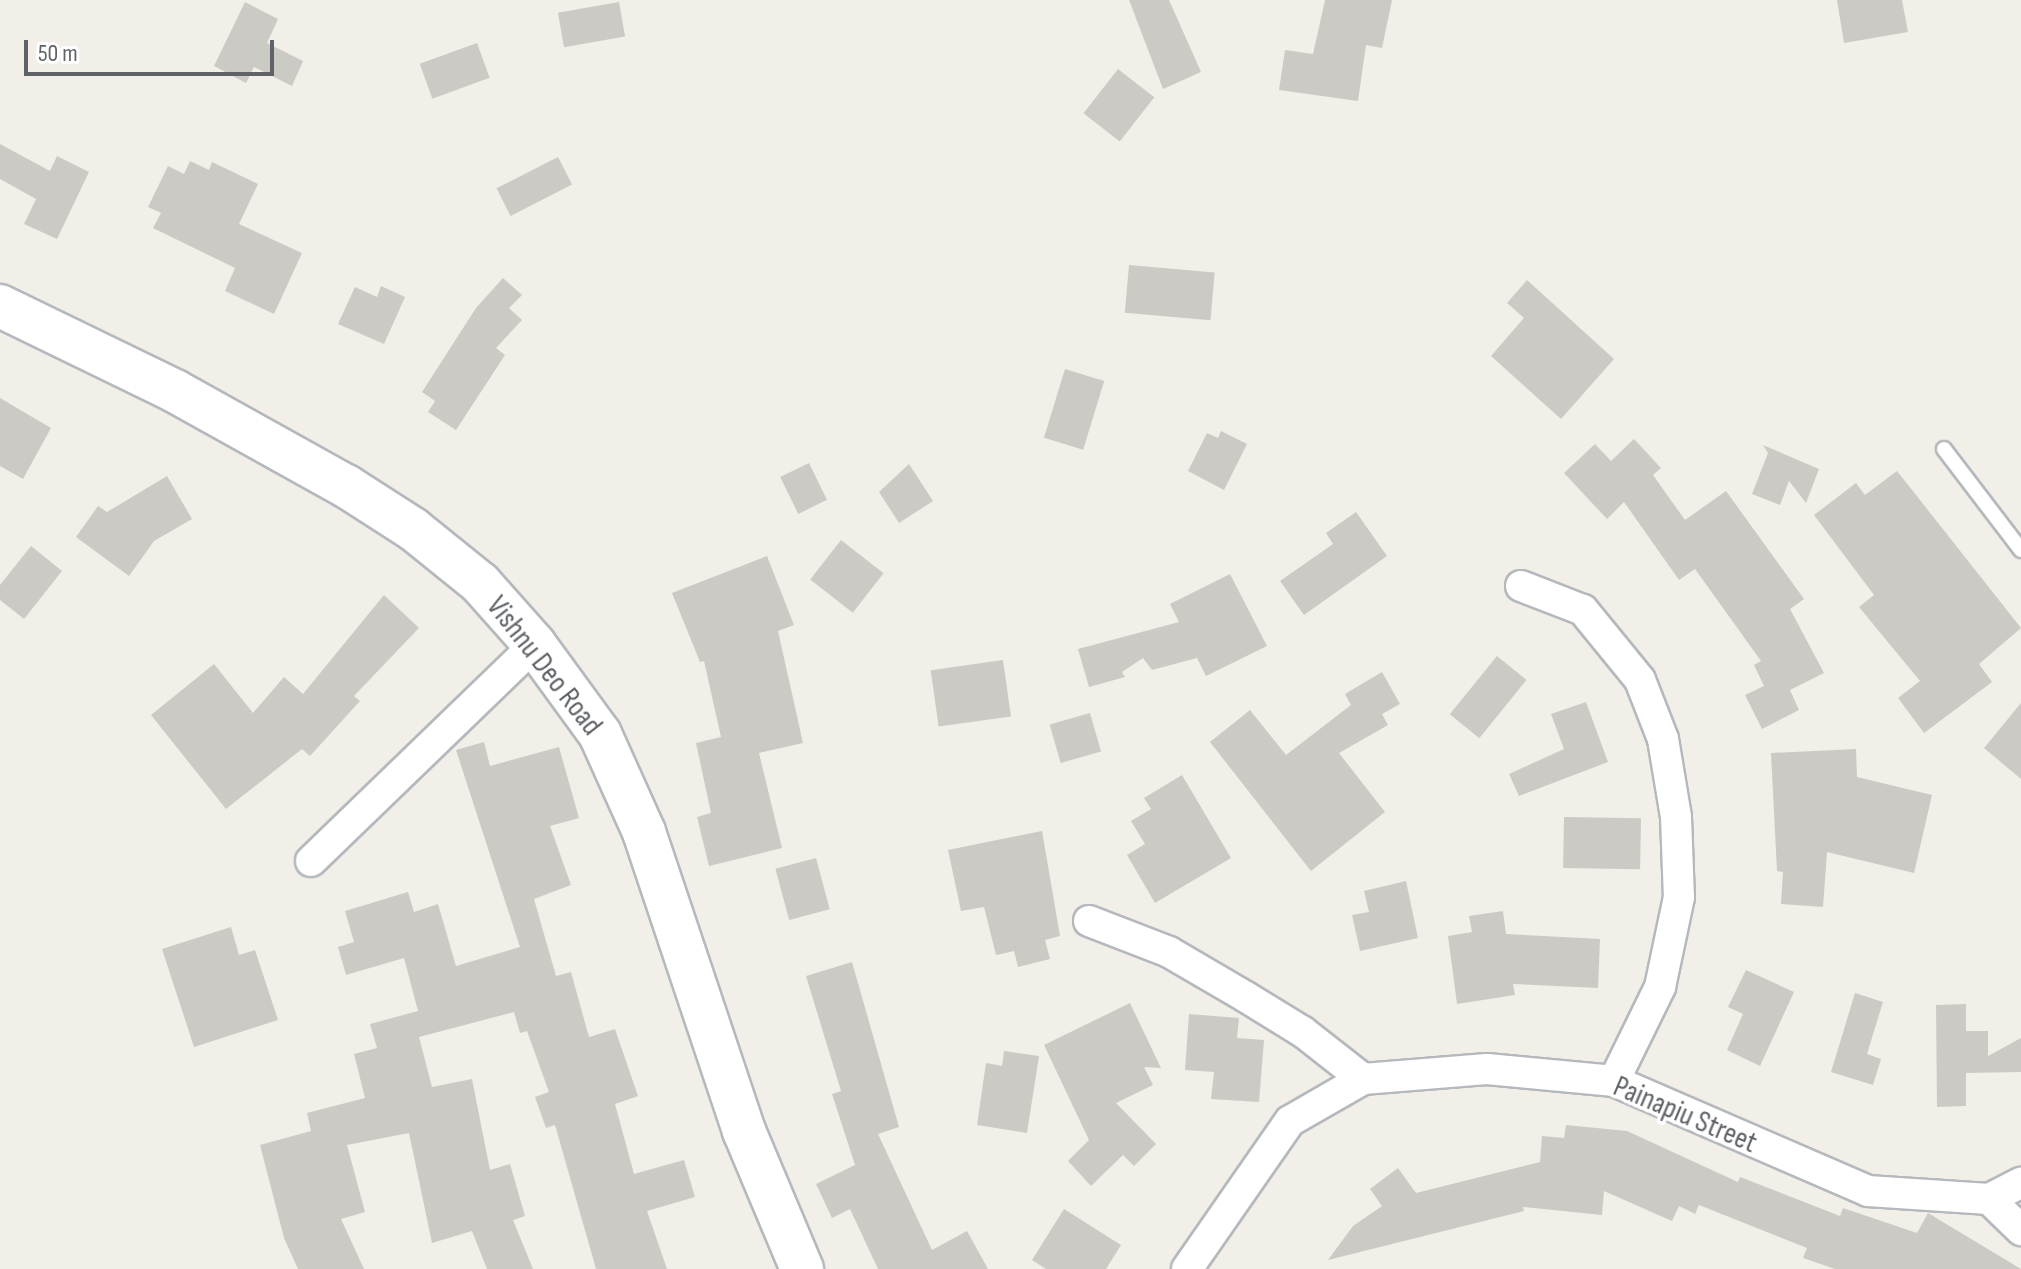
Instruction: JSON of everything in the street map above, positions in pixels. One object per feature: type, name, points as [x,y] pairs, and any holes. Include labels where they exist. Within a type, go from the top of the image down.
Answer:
[{"type":"street","name":"Vishnu Deo Road","points":[[0,306],[175,391],[373,503],[480,583],[535,645],[600,734],[644,832],[739,1117],[802,1269]]},
{"type":"street","points":[[1521,586],[1583,610],[1640,680],[1663,739],[1676,817],[1679,897],[1660,987],[1614,1081]]},
{"type":"street","points":[[311,861],[535,645]]},
{"type":"street","points":[[1089,921],[1169,952],[1246,997],[1363,1079]]},
{"type":"street","name":"Painapiu Street","points":[[1187,1269],[1290,1121],[1363,1079],[1487,1069],[1614,1081],[1868,1191],[1989,1199]]},
{"type":"street","points":[[2021,1183],[1989,1199],[2021,1230]]},
{"type":"lane","points":[[1944,449],[2021,550]]},
{"type":"building","points":[[1129,0],[1169,0],[1201,72],[1163,89]]},
{"type":"building","points":[[1325,0],[1392,0],[1382,48],[1366,45],[1358,101],[1279,90],[1285,50],[1313,54]]},
{"type":"building","points":[[1837,0],[1902,0],[1908,32],[1844,43]]},
{"type":"building","points":[[245,2],[278,19],[267,43],[303,61],[292,86],[254,67],[246,83],[214,66]]},
{"type":"building","points":[[619,2],[625,36],[564,47],[558,13]]},
{"type":"building","points":[[477,43],[490,78],[432,99],[420,64]]},
{"type":"building","points":[[1118,69],[1154,97],[1120,141],[1084,113]]},
{"type":"building","points":[[0,144],[50,171],[57,156],[89,172],[57,239],[24,224],[36,199],[0,179]]},
{"type":"building","points":[[558,157],[572,185],[511,216],[497,188]]},
{"type":"building","points":[[190,161],[209,170],[212,162],[258,184],[239,224],[302,253],[274,314],[225,291],[235,268],[153,228],[161,213],[148,207],[168,166],[184,174]]},
{"type":"building","points":[[1129,265],[1215,272],[1210,320],[1125,313]]},
{"type":"building","points":[[503,278],[522,295],[509,308],[522,320],[496,348],[505,355],[456,430],[428,412],[435,401],[422,392],[476,308]]},
{"type":"building","points":[[1527,280],[1614,359],[1561,419],[1491,356],[1524,318],[1507,303]]},
{"type":"building","points":[[381,286],[405,297],[384,344],[338,324],[355,287],[377,297]]},
{"type":"building","points":[[1065,369],[1104,381],[1083,450],[1044,438]]},
{"type":"building","points":[[0,398],[51,428],[23,479],[0,466]]},
{"type":"building","points":[[1221,431],[1247,444],[1224,490],[1188,471],[1207,433],[1218,438]]},
{"type":"building","points":[[1634,439],[1661,468],[1653,475],[1685,520],[1726,491],[1804,599],[1790,609],[1824,673],[1790,690],[1799,710],[1762,729],[1745,695],[1764,686],[1754,665],[1761,661],[1695,569],[1679,580],[1624,502],[1607,519],[1564,473],[1595,444],[1611,461]]},
{"type":"building","points":[[1763,445],[1819,469],[1806,503],[1789,481],[1780,505],[1752,494],[1768,453]]},
{"type":"building","points":[[809,463],[827,500],[798,514],[780,477]]},
{"type":"building","points":[[909,464],[933,501],[899,523],[879,492]]},
{"type":"building","points":[[1897,471],[2021,628],[1979,664],[1992,682],[1924,733],[1898,698],[1920,681],[1859,607],[1874,595],[1814,515],[1856,483],[1865,495]]},
{"type":"building","points":[[167,476],[192,519],[154,541],[129,576],[76,537],[98,506],[107,512]]},
{"type":"building","points":[[1356,512],[1387,556],[1304,615],[1280,581],[1333,544],[1326,533]]},
{"type":"building","points":[[841,540],[884,573],[853,613],[810,579]]},
{"type":"building","points":[[31,546],[62,571],[24,619],[0,600],[0,585]]},
{"type":"building","points":[[767,556],[794,625],[778,631],[803,743],[759,753],[782,848],[709,866],[697,817],[711,813],[696,743],[721,737],[704,661],[700,662],[672,593]]},
{"type":"building","points":[[1230,574],[1267,646],[1206,676],[1197,658],[1152,670],[1143,658],[1122,672],[1125,677],[1089,687],[1078,649],[1179,622],[1170,604]]},
{"type":"building","points":[[384,595],[419,628],[354,696],[360,701],[310,756],[302,749],[226,809],[151,715],[214,664],[253,713],[284,677],[303,694]]},
{"type":"building","points":[[1497,656],[1527,680],[1479,738],[1450,714]]},
{"type":"building","points":[[1003,660],[1011,716],[939,727],[931,670]]},
{"type":"building","points":[[1382,672],[1400,704],[1382,714],[1388,725],[1339,753],[1385,812],[1311,871],[1210,742],[1250,710],[1286,755],[1351,705],[1345,694]]},
{"type":"building","points":[[1586,702],[1608,762],[1519,796],[1509,774],[1564,749],[1551,714]]},
{"type":"building","points":[[2021,703],[2021,779],[1984,748]]},
{"type":"building","points":[[1090,713],[1101,751],[1061,763],[1050,725]]},
{"type":"building","points":[[484,742],[490,766],[559,747],[579,818],[550,826],[571,885],[534,899],[556,976],[571,972],[589,1037],[615,1029],[638,1096],[615,1104],[634,1174],[684,1160],[695,1197],[647,1211],[667,1269],[596,1269],[555,1125],[546,1128],[535,1097],[549,1092],[527,1031],[520,1033],[514,1012],[419,1037],[432,1087],[472,1079],[490,1170],[510,1164],[525,1216],[513,1220],[533,1269],[487,1269],[472,1231],[432,1243],[409,1133],[347,1145],[365,1212],[341,1219],[364,1269],[298,1269],[284,1238],[260,1145],[311,1131],[307,1113],[365,1098],[354,1054],[377,1048],[370,1024],[418,1011],[404,958],[346,975],[338,947],[354,942],[345,911],[408,892],[414,912],[438,904],[456,966],[520,947],[456,750]]},
{"type":"building","points":[[1856,749],[1857,777],[1932,795],[1914,873],[1827,852],[1823,907],[1781,904],[1783,872],[1777,871],[1771,753]]},
{"type":"building","points":[[1182,775],[1231,858],[1155,903],[1127,855],[1145,844],[1131,821],[1151,809],[1144,798]]},
{"type":"building","points":[[1564,817],[1641,818],[1640,869],[1563,868]]},
{"type":"building","points":[[1042,831],[1060,936],[1045,940],[1050,959],[1018,967],[1014,951],[996,955],[984,907],[961,911],[948,850]]},
{"type":"building","points":[[816,858],[830,909],[789,920],[775,869]]},
{"type":"building","points":[[1406,881],[1418,938],[1360,951],[1352,915],[1369,912],[1364,891]]},
{"type":"building","points":[[1503,911],[1506,934],[1600,939],[1598,988],[1513,984],[1515,995],[1457,1004],[1448,936],[1472,932],[1469,916]]},
{"type":"building","points":[[231,927],[239,955],[255,950],[278,1020],[194,1047],[162,949]]},
{"type":"building","points":[[852,962],[899,1127],[878,1134],[932,1250],[967,1231],[988,1269],[878,1269],[850,1209],[832,1218],[816,1184],[855,1165],[832,1094],[841,1091],[806,976]]},
{"type":"building","points":[[1746,970],[1794,992],[1760,1066],[1727,1050],[1743,1014],[1728,1007]]},
{"type":"building","points":[[1855,993],[1883,1002],[1867,1054],[1881,1059],[1873,1085],[1831,1072]]},
{"type":"building","points":[[1130,1003],[1161,1068],[1144,1067],[1153,1085],[1116,1103],[1156,1144],[1134,1166],[1123,1155],[1091,1186],[1068,1161],[1089,1140],[1044,1045]]},
{"type":"building","points":[[1966,1004],[1966,1031],[1988,1031],[1988,1056],[2021,1038],[2021,1072],[1966,1073],[1966,1106],[1937,1107],[1936,1005]]},
{"type":"building","points":[[1189,1014],[1239,1018],[1237,1038],[1264,1040],[1259,1102],[1211,1099],[1214,1072],[1185,1070]]},
{"type":"building","points":[[1004,1051],[1039,1056],[1027,1133],[977,1125],[986,1063],[1002,1066]]},
{"type":"building","points":[[1566,1125],[1627,1131],[1738,1182],[1740,1177],[1840,1216],[1843,1208],[1917,1233],[1928,1213],[2021,1269],[1835,1269],[1803,1258],[1807,1248],[1699,1205],[1695,1214],[1679,1206],[1672,1221],[1604,1191],[1602,1215],[1523,1207],[1524,1211],[1328,1260],[1353,1226],[1382,1206],[1370,1189],[1398,1168],[1416,1193],[1540,1162],[1542,1136],[1564,1138]]},
{"type":"building","points":[[1064,1209],[1121,1245],[1106,1269],[1046,1269],[1032,1260]]}]
